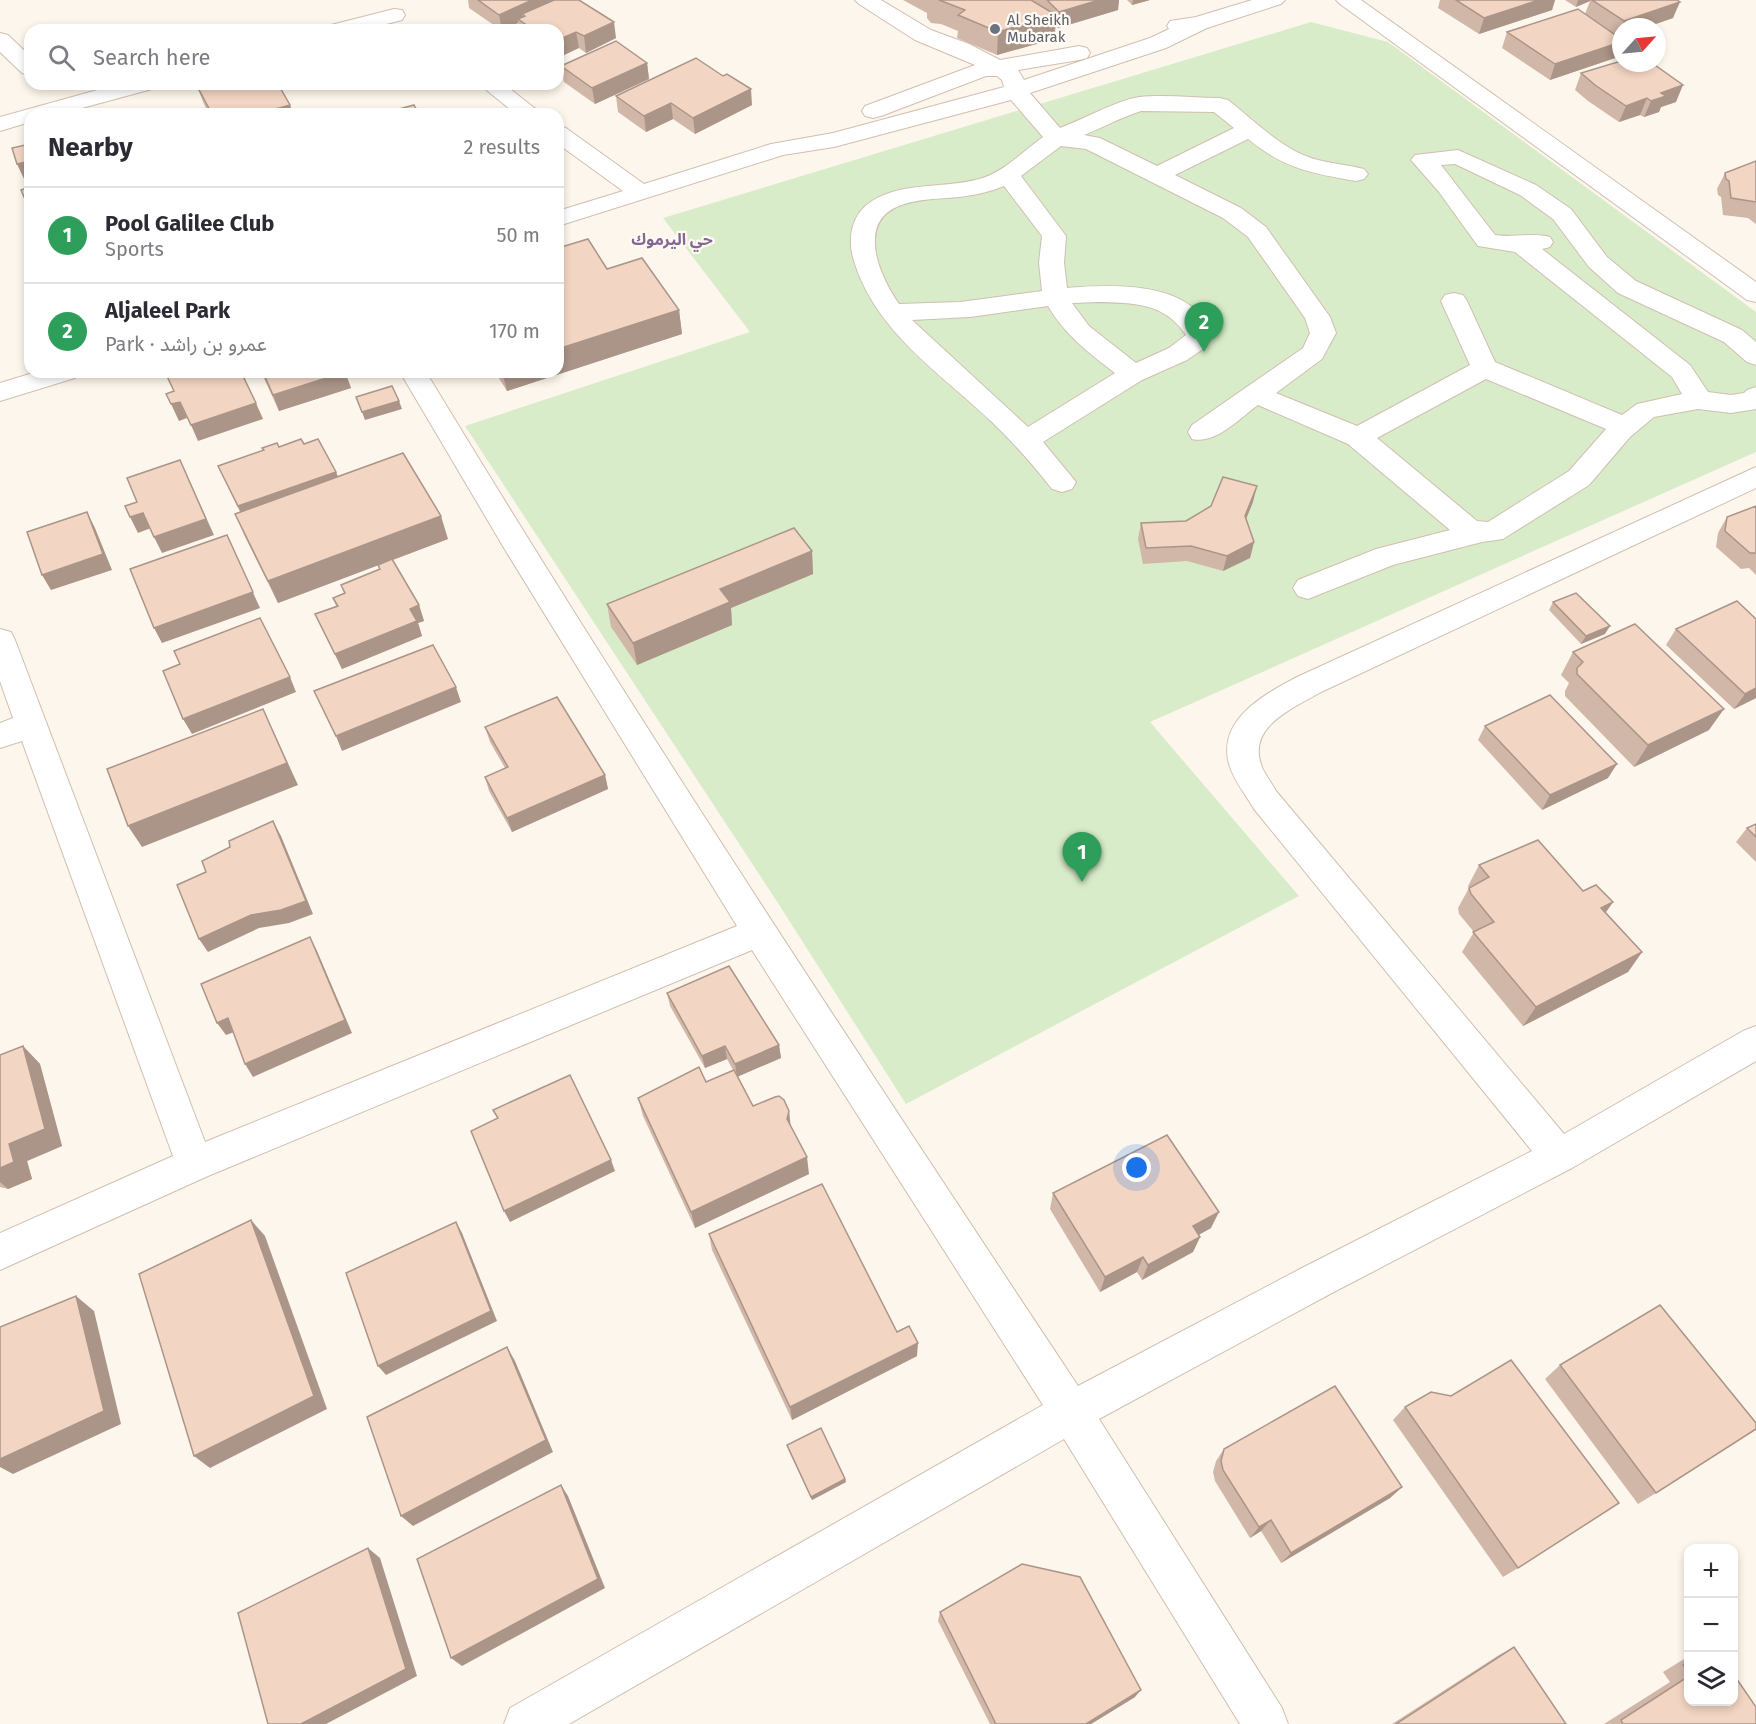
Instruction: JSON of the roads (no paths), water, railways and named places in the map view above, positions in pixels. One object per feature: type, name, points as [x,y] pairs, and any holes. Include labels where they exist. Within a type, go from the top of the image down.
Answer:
[{"type":"street","points":[[373,0],[401,20],[376,24]]},
{"type":"street","points":[[866,0],[923,35],[997,66],[1012,77],[1016,91],[1056,138],[1092,143],[1232,213],[1257,232],[1317,317],[1323,333],[1313,353],[1202,432]]},
{"type":"street","points":[[564,217],[779,149],[824,128],[902,101],[952,79],[997,66],[1057,57],[1164,29],[1199,23],[1274,0]]},
{"type":"street","points":[[1347,0],[1756,294]]},
{"type":"street","points":[[779,149],[834,140],[985,101],[1166,40],[1199,23]]},
{"type":"street","points":[[923,35],[935,57],[952,79],[965,92],[985,101]]},
{"type":"street","points":[[0,40],[24,62]]},
{"type":"street","points":[[45,108],[61,98],[108,90]]},
{"type":"street","points":[[498,90],[523,108]]},
{"type":"street","points":[[1062,482],[1027,440],[985,400],[943,366],[891,312],[873,282],[861,240],[865,222],[880,206],[901,196],[971,188],[1003,178],[1056,138],[1100,121],[1117,111],[1140,104],[1220,105],[1266,142],[1299,161],[1356,174]]},
{"type":"street","points":[[0,124],[24,118]]},
{"type":"street","points":[[1156,176],[1249,129]]},
{"type":"street","points":[[564,137],[641,193]]},
{"type":"street","points":[[1581,239],[1520,244],[1487,241],[1424,160],[1458,157],[1528,190],[1562,214],[1581,239],[1598,262],[1627,286],[1733,336],[1756,356]]},
{"type":"street","points":[[1008,175],[1054,236],[1051,257],[1055,297],[1063,314],[1079,332],[1133,374]]},
{"type":"street","points":[[1520,244],[1680,371],[1693,387],[1698,400]]},
{"type":"street","points":[[891,312],[968,309],[1055,297],[1119,293],[1175,307],[1195,322],[1200,336],[1190,348],[1153,368],[1133,374],[1027,440]]},
{"type":"street","points":[[1454,301],[1485,368],[1624,426]]},
{"type":"street","points":[[1358,437],[1485,368]]},
{"type":"street","points":[[0,392],[46,378]]},
{"type":"street","points":[[417,378],[517,546],[759,932],[1071,1412],[1266,1724]]},
{"type":"street","points":[[1257,395],[1358,437],[1472,531],[1493,532],[1579,478],[1624,426],[1646,410],[1698,400],[1731,404],[1753,400],[1756,396]]},
{"type":"street","points":[[1559,1156],[1265,800],[1244,760],[1244,735],[1260,713],[1308,685],[1756,477]]},
{"type":"street","points":[[1308,588],[1386,556],[1474,534],[1472,531]]},
{"type":"street","points":[[0,640],[195,1164]]},
{"type":"street","points":[[0,736],[31,724]]},
{"type":"street","points":[[0,1252],[195,1164],[759,932]]},
{"type":"street","points":[[526,1724],[1071,1412],[1316,1281],[1559,1156],[1756,1042]]},
{"type":"place","name":"Al Sheikh Mubarak","points":[[995,29]]},
{"type":"place","name":"Aljaleel Park","points":[[1204,352]]},
{"type":"place","name":"Pool Galilee Club","points":[[1082,882]]},
{"type":"district","name":"حي اليرموك","points":[[672,239]]}]
